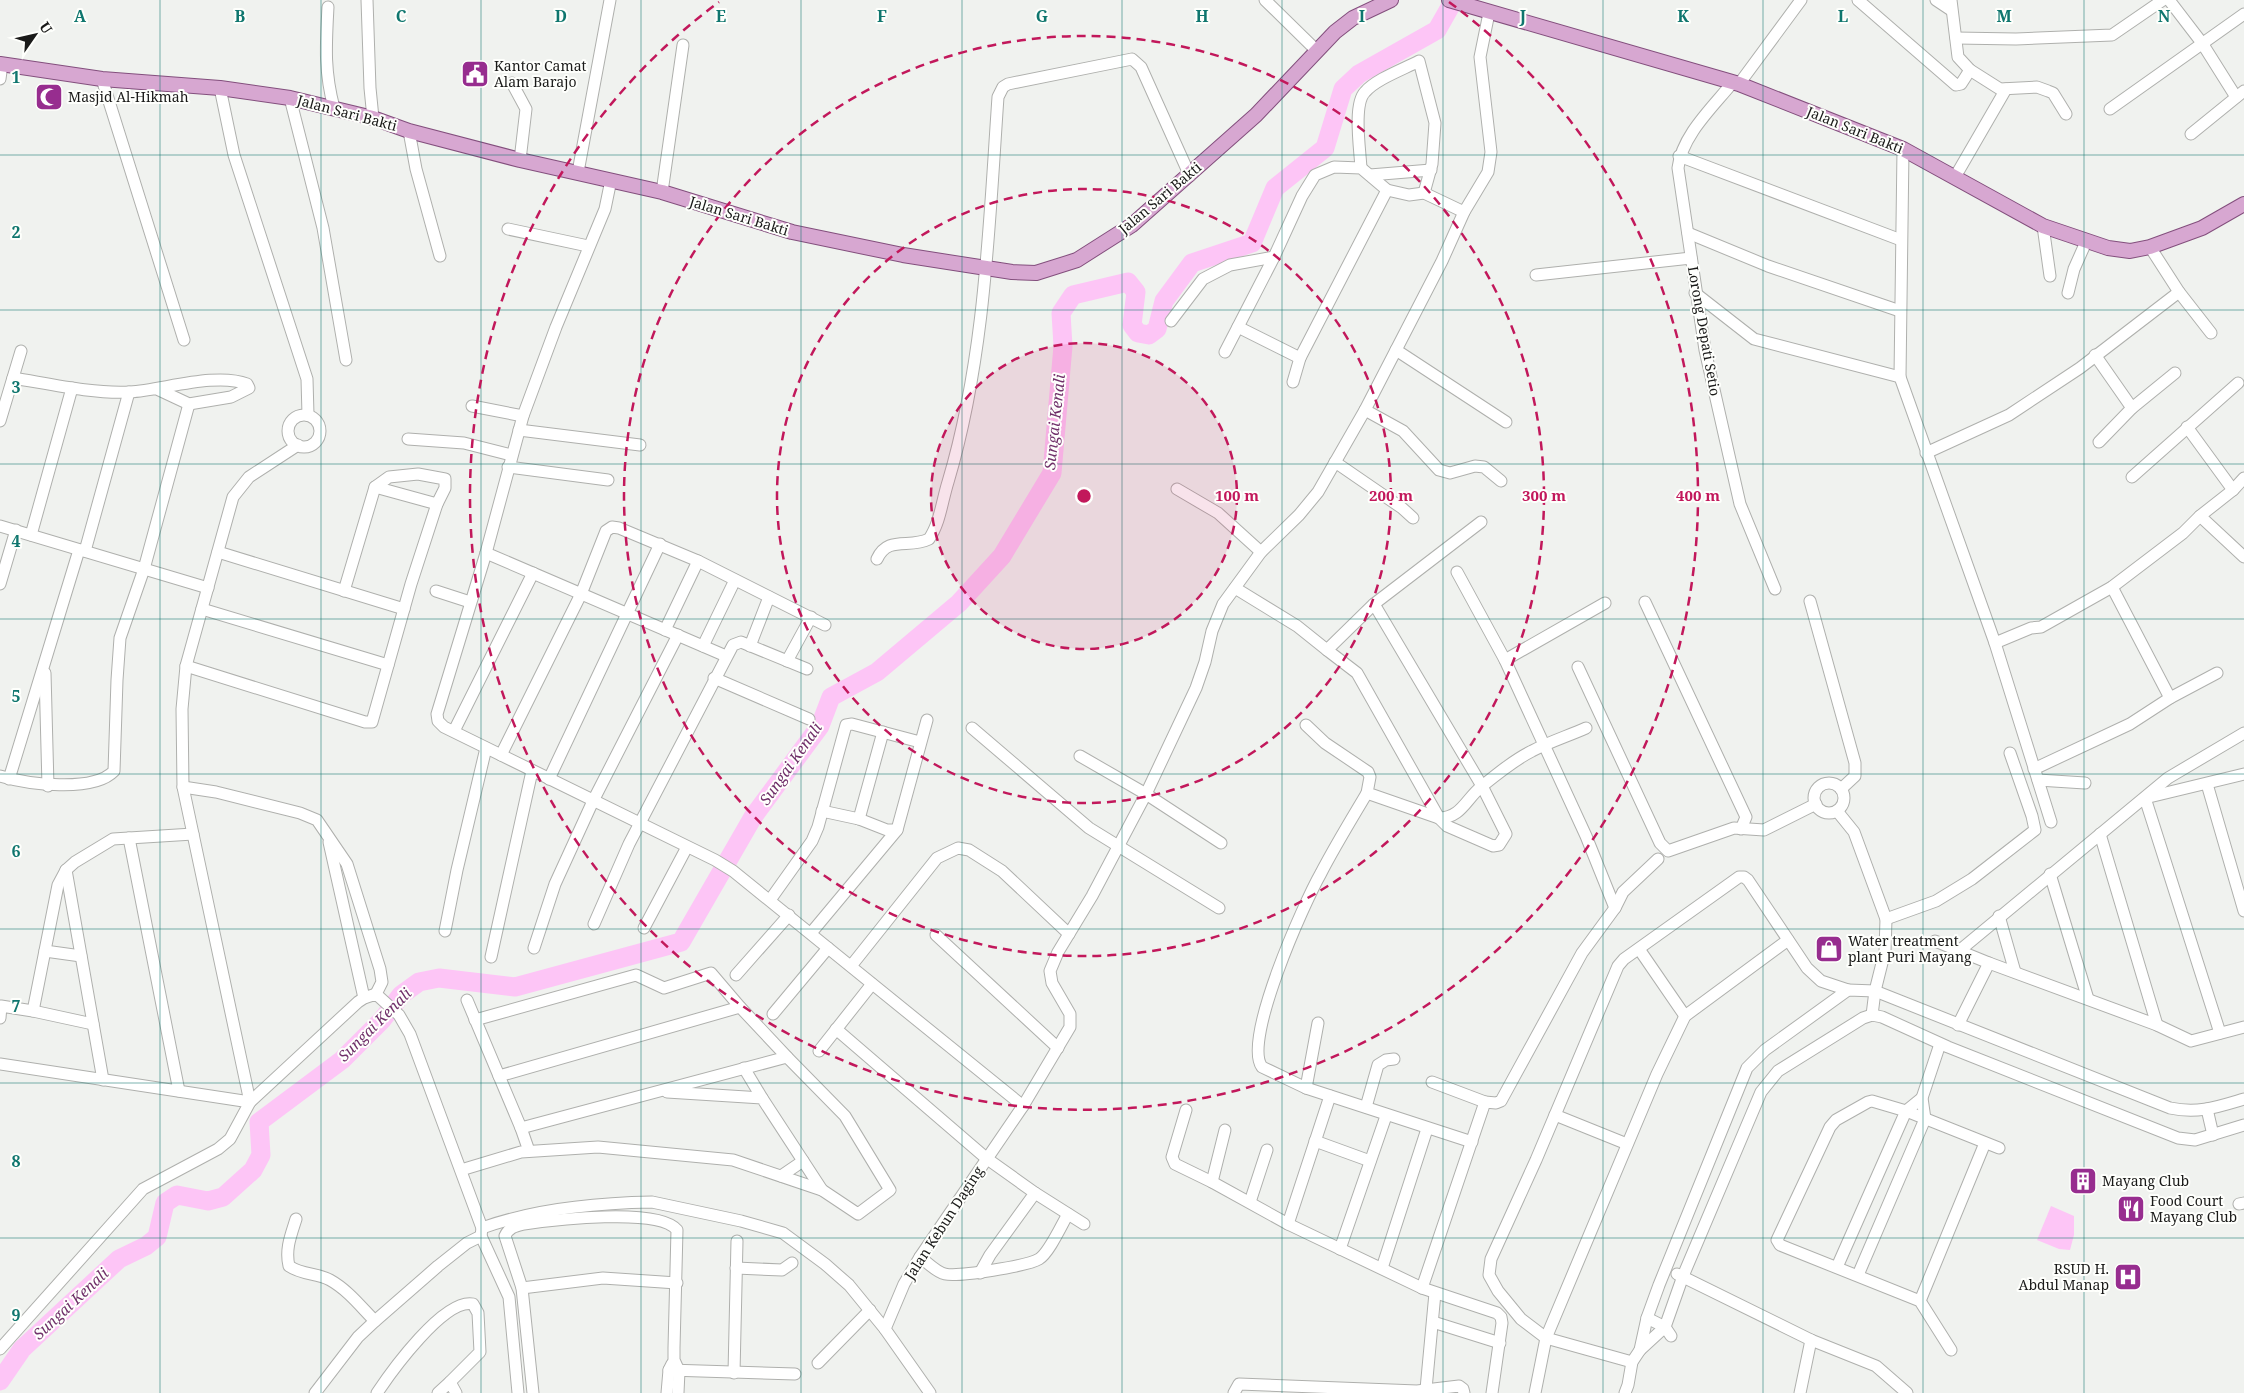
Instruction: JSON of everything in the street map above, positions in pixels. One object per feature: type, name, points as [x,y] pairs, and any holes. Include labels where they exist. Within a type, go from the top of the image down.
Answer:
[{"type":"main road","name":"Jalan Sari Bakti","points":[[1,64],[102,79],[220,88],[290,98],[373,118],[409,131],[520,160],[662,192],[792,232],[903,255],[986,266],[1012,272],[1036,273],[1077,260],[1132,225],[1190,176],[1256,115],[1316,50],[1353,18],[1391,0]]},
{"type":"main road","name":"Jalan Sari Bakti","points":[[1450,0],[1472,4],[1489,13],[1736,83],[1903,149],[2043,226],[2108,248],[2130,251],[2150,247],[2195,231],[2244,204]]},
{"type":"street","points":[[367,0],[373,118]]},
{"type":"street","points":[[578,172],[610,0]]},
{"type":"street","points":[[1265,0],[1316,50]]},
{"type":"street","points":[[1801,0],[1736,83],[1694,130],[1679,156],[1901,240]]},
{"type":"street","points":[[1858,0],[1956,85],[1961,84],[1970,70]]},
{"type":"street","points":[[1936,0],[1951,5],[1958,57],[1970,70],[2000,89],[2038,87],[2048,90],[2053,93],[2066,114]]},
{"type":"street","points":[[1956,38],[2016,39],[2112,35],[2163,0]]},
{"type":"street","points":[[2169,0],[2240,94],[2191,134]]},
{"type":"street","points":[[328,7],[325,61],[327,81],[334,108]]},
{"type":"street","points":[[851,966],[937,858],[958,848],[969,850],[1002,871],[1069,934],[1146,794],[1196,688],[1205,662],[1212,631],[1223,604],[1261,552],[1299,515],[1318,492],[1365,410],[1464,212],[1488,172],[1491,152],[1480,57],[1489,13]]},
{"type":"street","points":[[2110,109],[2244,14]]},
{"type":"street","points":[[662,192],[683,45]]},
{"type":"street","points":[[877,559],[881,551],[889,545],[922,543],[929,540],[934,532],[961,434],[973,372],[986,266],[998,97],[1003,87],[1008,84],[1126,60],[1137,62],[1142,67],[1190,176]]},
{"type":"street","points":[[1424,193],[1431,170],[1435,122],[1419,62],[1371,86],[1363,93],[1358,106],[1365,171],[1387,190],[1409,195],[1424,193],[1464,212]]},
{"type":"street","points":[[0,79],[1,64]]},
{"type":"street","points":[[102,79],[184,340]]},
{"type":"street","points":[[512,83],[526,109],[520,160]]},
{"type":"street","points":[[220,88],[234,155],[307,379],[308,415]]},
{"type":"street","points":[[1955,177],[2006,89]]},
{"type":"street","points":[[290,98],[323,228],[346,360]]},
{"type":"street","points":[[409,131],[416,169],[440,256]]},
{"type":"street","points":[[1903,149],[1900,377],[1995,643],[2051,822]]},
{"type":"street","name":"Lorong Depati Setio","points":[[1679,156],[1678,168],[1690,258],[1705,350],[1740,504],[1775,589]]},
{"type":"street","points":[[1225,352],[1274,257],[1302,196],[1316,175],[1334,167],[1365,171],[1431,170]]},
{"type":"street","points":[[611,180],[605,210],[588,246],[523,416],[486,553],[437,714],[438,721],[444,727],[716,860],[733,871],[1023,1106]]},
{"type":"street","points":[[1293,382],[1300,358],[1387,190]]},
{"type":"street","points":[[2043,226],[2050,276]]},
{"type":"street","points":[[508,229],[588,246]]},
{"type":"street","points":[[1688,233],[1768,266],[1900,311]]},
{"type":"street","points":[[2068,293],[2074,269],[2086,242]]},
{"type":"street","points":[[2150,247],[2179,292],[2212,333]]},
{"type":"street","points":[[1171,321],[1203,279],[1230,265],[1274,257]]},
{"type":"street","points":[[1536,275],[1690,258]]},
{"type":"street","points":[[1926,453],[2009,415],[2080,368],[2179,292]]},
{"type":"street","points":[[1695,293],[1754,339],[1900,377]]},
{"type":"street","points":[[1238,327],[1300,358]]},
{"type":"street","points":[[1396,350],[1506,422]]},
{"type":"street","points":[[0,421],[21,351]]},
{"type":"street","points":[[2095,355],[2132,408]]},
{"type":"street","points":[[2099,442],[2132,408],[2175,373]]},
{"type":"street","points":[[13,378],[72,388],[129,392],[202,381],[241,382],[249,386],[248,390],[231,397],[190,404],[157,389]]},
{"type":"street","points":[[2132,477],[2238,383]]},
{"type":"street","points":[[31,535],[72,388]]},
{"type":"street","points":[[129,392],[82,550],[5,778],[48,786],[106,778],[114,771],[120,638],[144,569],[190,404]]},
{"type":"street","points":[[472,406],[523,416]]},
{"type":"street","points":[[1365,410],[1403,431],[1439,470],[1450,473],[1474,466],[1484,467],[1501,481]]},
{"type":"street","points":[[250,1102],[183,787],[182,709],[186,666],[233,497],[249,477],[298,445],[310,446],[319,436],[318,424],[308,415],[302,415],[291,422],[289,435],[298,445]]},
{"type":"street","points":[[2188,427],[2234,490]]},
{"type":"street","points":[[520,430],[640,446]]},
{"type":"street","points":[[408,439],[464,443],[511,455]]},
{"type":"street","points":[[1335,462],[1402,508],[1413,518]]},
{"type":"street","points":[[508,467],[608,480]]},
{"type":"street","points":[[186,666],[365,722],[372,722],[404,609],[437,504],[445,488],[445,479],[418,474],[389,477],[376,487],[344,591]]},
{"type":"street","points":[[1995,643],[2031,628],[2041,627],[2112,587],[2183,533],[2200,516],[2234,490],[2244,478]]},
{"type":"street","points":[[376,487],[437,504]]},
{"type":"street","points":[[1177,489],[1218,513],[1261,552]]},
{"type":"street","points":[[2200,516],[2244,557]]},
{"type":"street","points":[[1326,650],[1374,604],[1481,522]]},
{"type":"street","points":[[0,526],[208,588]]},
{"type":"street","points":[[501,755],[581,594],[606,530],[612,527],[660,544],[698,561],[825,625]]},
{"type":"street","points":[[0,584],[16,530]]},
{"type":"street","points":[[549,779],[660,544]]},
{"type":"street","points":[[218,552],[404,609]]},
{"type":"street","points":[[486,553],[726,656]]},
{"type":"street","points":[[665,630],[698,561]]},
{"type":"street","points":[[1457,572],[1505,660],[1586,836],[1615,908]]},
{"type":"street","points":[[454,731],[533,573]]},
{"type":"street","points":[[703,646],[734,580]]},
{"type":"street","points":[[2112,587],[2170,698]]},
{"type":"street","points":[[1235,588],[1297,626],[1357,673],[1439,818],[1447,826],[1493,846],[1499,845],[1506,834],[1482,786],[1374,604]]},
{"type":"street","points":[[436,591],[470,602]]},
{"type":"street","points":[[750,646],[769,597]]},
{"type":"street","points":[[1810,601],[1855,763],[1855,776],[1841,789]]},
{"type":"street","points":[[1645,602],[1746,816],[1741,828]]},
{"type":"street","points":[[1505,660],[1605,603]]},
{"type":"street","points":[[202,609],[388,665]]},
{"type":"street","points":[[787,660],[811,617]]},
{"type":"street","points":[[534,948],[555,884],[593,801],[678,636]]},
{"type":"street","points":[[594,924],[640,823],[733,644],[738,642],[750,646],[807,669]]},
{"type":"street","points":[[45,664],[48,786]]},
{"type":"street","points":[[1578,668],[1660,843],[1668,851],[1734,828],[1764,830],[1816,804]]},
{"type":"street","points":[[2034,769],[2130,724],[2170,698],[2216,673]]},
{"type":"street","points":[[714,678],[809,719]]},
{"type":"street","points":[[811,933],[897,830],[920,742],[928,720]]},
{"type":"street","points":[[770,900],[812,841],[846,725],[852,724],[920,742]]},
{"type":"street","points":[[1306,725],[1325,743],[1368,772],[1370,777],[1367,793],[1320,874],[1268,998],[1260,1032],[1257,1056],[1262,1067],[1306,1088],[1366,1107],[1386,1116],[1472,1142]]},
{"type":"street","points":[[972,728],[1089,828],[1219,908]]},
{"type":"street","points":[[1367,793],[1439,818],[1448,818],[1459,812],[1482,786],[1532,751],[1586,728]]},
{"type":"street","points":[[859,819],[883,732]]},
{"type":"street","points":[[1959,951],[2168,778],[2244,733]]},
{"type":"street","points":[[446,931],[456,870],[486,748]]},
{"type":"street","points":[[1886,919],[1936,901],[1972,879],[2035,830],[2010,753]]},
{"type":"street","points":[[1080,756],[1146,794],[1221,843]]},
{"type":"street","points":[[491,958],[532,771]]},
{"type":"street","points":[[2145,798],[2244,774]]},
{"type":"street","points":[[2038,780],[2085,783]]},
{"type":"street","points":[[1836,784],[1841,789],[1844,796],[1844,804],[1837,811],[1830,814],[1823,812],[1816,804],[1814,799],[1816,790],[1822,785],[1836,784]]},
{"type":"street","points":[[2206,784],[2244,911]]},
{"type":"street","points":[[183,787],[216,792],[300,813],[317,820],[348,864],[380,969],[382,982],[380,997]]},
{"type":"street","points":[[2145,798],[2220,1033]]},
{"type":"street","points":[[822,811],[859,819],[888,830],[897,830]]},
{"type":"street","points":[[1837,811],[1854,832],[1886,919],[1885,951],[1875,992],[1872,1016]]},
{"type":"street","points":[[33,1011],[58,885],[66,870],[75,862],[113,839],[193,834]]},
{"type":"street","points":[[2100,834],[2157,1025]]},
{"type":"street","points":[[129,838],[179,1091]]},
{"type":"street","points":[[328,838],[364,998]]},
{"type":"street","points":[[644,928],[687,847]]},
{"type":"street","points":[[1432,1082],[1485,1102],[1496,1103],[1501,1101],[1582,953],[1615,908],[1623,892],[1658,859]]},
{"type":"street","points":[[66,870],[103,1080]]},
{"type":"street","points":[[2050,874],[2088,1000]]},
{"type":"street","points":[[1632,1362],[1546,1338],[1520,1319],[1498,1290],[1489,1275],[1491,1259],[1618,966],[1624,959],[1739,878],[1744,877],[1748,880],[1807,968],[1817,978],[1848,990],[1875,992],[2170,1108],[2188,1112],[2244,1099]]},
{"type":"street","points":[[736,975],[789,915]]},
{"type":"street","points":[[1999,916],[2016,972]]},
{"type":"street","name":"Jalan Kebun Daging","points":[[885,1329],[904,1284],[920,1256],[1023,1106],[1070,1027],[1071,1020],[1068,1008],[1052,983],[1050,971],[1058,952],[1069,934]]},
{"type":"street","points":[[936,935],[1058,1048]]},
{"type":"street","points":[[1536,1393],[1546,1338],[1657,1074],[1685,1016],[1788,940]]},
{"type":"street","points":[[1935,940],[1989,964],[2016,972],[2157,1025],[2191,1041],[2244,1027]]},
{"type":"street","points":[[772,1014],[828,948]]},
{"type":"street","points":[[1639,949],[1685,1016]]},
{"type":"street","points":[[45,951],[81,956]]},
{"type":"street","points":[[1958,1025],[1989,964]]},
{"type":"street","points":[[461,1170],[521,1152],[598,1147],[733,1160],[822,1190],[858,1214],[890,1190],[845,1116],[787,1057],[711,974],[664,988],[636,975],[475,1020]]},
{"type":"street","points":[[819,1051],[872,984]]},
{"type":"street","points":[[1624,1393],[1628,1385],[1632,1362],[1640,1350],[1647,1318],[1747,1068],[1766,1050],[1848,990]]},
{"type":"street","points":[[0,1349],[144,1189],[218,1148],[230,1139],[250,1102],[364,998],[380,997],[399,1015],[410,1034],[482,1232],[509,1297],[518,1393]]},
{"type":"street","points":[[467,1000],[521,1128],[528,1151]]},
{"type":"street","points":[[0,1018],[1,1006],[93,1024]]},
{"type":"street","points":[[499,1076],[740,1007]]},
{"type":"street","points":[[1640,1350],[1668,1331],[1682,1276],[1761,1092],[1778,1071],[1863,1018],[1872,1016],[1882,1017],[1940,1044],[2178,1138],[2195,1140],[2244,1125]]},
{"type":"street","points":[[1306,1088],[1318,1023]]},
{"type":"street","points":[[836,1029],[986,1158],[1084,1224]]},
{"type":"street","points":[[1858,1275],[1924,1119],[1922,1098],[1940,1044]]},
{"type":"street","points":[[521,1128],[787,1057]]},
{"type":"street","points":[[1366,1107],[1378,1065],[1386,1060],[1394,1059]]},
{"type":"street","points":[[0,1064],[250,1102]]},
{"type":"street","points":[[744,1068],[822,1190]]},
{"type":"street","points":[[658,1091],[762,1098]]},
{"type":"street","points":[[1288,1224],[1330,1096]]},
{"type":"street","points":[[1837,1267],[1906,1111],[1922,1098]]},
{"type":"street","points":[[1951,1350],[1920,1301],[1780,1245],[1777,1240],[1833,1123],[1872,1101],[1906,1111],[1999,1148]]},
{"type":"street","points":[[1422,1288],[1485,1102]]},
{"type":"street","points":[[2207,1109],[2214,1135]]},
{"type":"street","points":[[1186,1110],[1172,1157],[1175,1164],[1250,1202],[1288,1224],[1422,1288],[1497,1313],[1501,1317],[1502,1323],[1492,1393]]},
{"type":"street","points":[[1555,1115],[1627,1144]]},
{"type":"street","points":[[1340,1248],[1386,1116]]},
{"type":"street","points":[[1382,1268],[1428,1129]]},
{"type":"street","points":[[1212,1182],[1224,1130]]},
{"type":"street","points":[[1315,1141],[1370,1161]]},
{"type":"street","points":[[1920,1301],[1985,1143]]},
{"type":"street","points":[[1250,1202],[1267,1150]]},
{"type":"street","points":[[781,1176],[803,1160]]},
{"type":"street","points":[[980,1273],[990,1255],[1036,1193]]},
{"type":"street","points":[[317,1393],[358,1337],[375,1320],[438,1266],[482,1232],[506,1219],[558,1210],[652,1202],[741,1220],[782,1233],[825,1264],[849,1285],[885,1329],[930,1393]]},
{"type":"street","points":[[920,1256],[943,1274],[980,1273],[1040,1258],[1068,1214]]},
{"type":"street","points":[[534,1393],[522,1288],[505,1236],[508,1230],[524,1224],[613,1216],[670,1223],[676,1227],[678,1235],[674,1367],[678,1393]]},
{"type":"street","points":[[296,1219],[287,1255],[290,1266],[298,1272],[317,1274],[330,1280],[345,1290],[375,1320]]},
{"type":"street","points":[[734,1373],[737,1240]]},
{"type":"street","points":[[736,1268],[782,1270],[792,1263]]},
{"type":"street","points":[[1666,1270],[1682,1276],[1811,1340],[1876,1366],[1907,1393]]},
{"type":"street","points":[[522,1288],[603,1278],[677,1283]]},
{"type":"street","points":[[1420,1391],[1433,1322],[1435,1293]]},
{"type":"street","points":[[377,1393],[406,1353],[431,1326],[454,1309],[468,1303],[473,1304],[478,1313],[480,1352],[438,1393]]},
{"type":"street","points":[[818,1363],[870,1310]]},
{"type":"street","points":[[1647,1318],[1668,1331]]},
{"type":"street","points":[[1433,1322],[1500,1343]]},
{"type":"street","points":[[1800,1393],[1811,1340]]},
{"type":"street","points":[[674,1367],[734,1373],[796,1374]]},
{"type":"street","points":[[667,1393],[674,1367]]},
{"type":"street","points":[[450,1382],[456,1393]]},
{"type":"street","points":[[1234,1393],[1239,1384],[1245,1383],[1275,1390],[1420,1391],[1459,1386],[1463,1389],[1464,1393]]},
{"type":"shaded area","points":[[2051,1206],[2074,1216],[2074,1235],[2070,1250],[2059,1249],[2037,1240]]},
{"type":"waterway","name":"Sungai Kenali","points":[[0,1381],[22,1349],[119,1259],[146,1246],[157,1237],[165,1203],[177,1195],[208,1201],[223,1197],[253,1170],[261,1155],[259,1122],[342,1060],[382,1020],[401,995],[419,982],[439,978],[515,987],[681,942],[753,817],[820,726],[831,697],[877,672],[959,603],[1002,556],[1052,473],[1063,346],[1061,313],[1073,295],[1128,282],[1136,292],[1132,325],[1138,333],[1149,335],[1157,329],[1164,301],[1192,263],[1252,243],[1275,188],[1325,148],[1343,89],[1359,74],[1437,30],[1454,0]]},
{"type":"place","name":"Kantor Camat Alam Barajo","points":[[475,74]]},
{"type":"place","name":"Masjid Al-Hikmah","points":[[49,97]]},
{"type":"place","name":"Water treatment plant Puri Mayang","points":[[1829,949]]},
{"type":"place","name":"Mayang Club","points":[[2083,1181]]},
{"type":"place","name":"Food Court Mayang Club","points":[[2131,1209]]},
{"type":"place","name":"RSUD H. Abdul Manap","points":[[2128,1277]]}]
